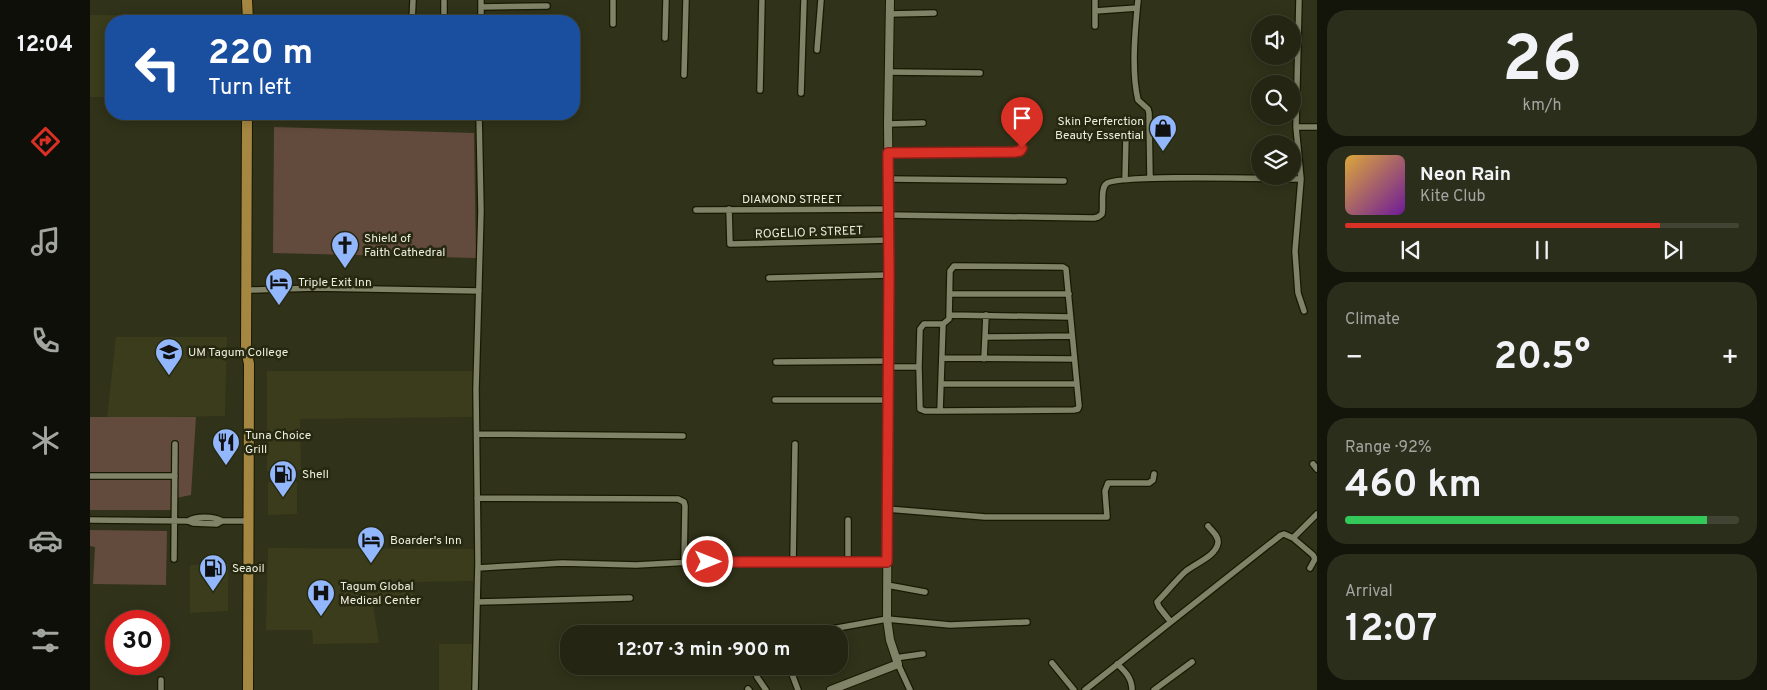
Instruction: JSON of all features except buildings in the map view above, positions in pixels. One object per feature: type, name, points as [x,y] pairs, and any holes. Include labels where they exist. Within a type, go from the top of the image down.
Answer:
[{"type":"highway","points":[[247,0],[248,15]]},
{"type":"highway","points":[[254,0],[254,15]]},
{"type":"highway","points":[[247,120],[248,268],[252,290],[252,348],[249,364],[248,690]]},
{"type":"highway","points":[[249,364],[246,349],[254,120]]},
{"type":"street","points":[[412,0],[412,15]]},
{"type":"street","points":[[444,0],[444,15]]},
{"type":"street","points":[[613,0],[613,24]]},
{"type":"street","points":[[665,38],[666,0]]},
{"type":"street","points":[[684,75],[686,0]]},
{"type":"street","points":[[760,90],[762,0]]},
{"type":"street","points":[[801,93],[804,0]]},
{"type":"street","points":[[817,50],[821,0]]},
{"type":"street","points":[[890,0],[887,619],[896,661],[910,690]]},
{"type":"street","points":[[1095,0],[1095,26]]},
{"type":"street","points":[[1138,0],[1134,42],[1136,80],[1138,100],[1148,109],[1149,113],[1150,178]]},
{"type":"street","points":[[1297,135],[1299,0]]},
{"type":"street","points":[[481,3],[547,6]]},
{"type":"street","points":[[1095,11],[1137,8]]},
{"type":"street","points":[[890,14],[934,13]]},
{"type":"street","points":[[889,72],[980,73]]},
{"type":"street","points":[[476,690],[478,568],[476,390],[481,211],[479,120]]},
{"type":"street","points":[[888,124],[923,123]]},
{"type":"street","points":[[1296,128],[1317,127]]},
{"type":"street","points":[[1126,136],[1126,179],[1251,179]]},
{"type":"street","points":[[888,153],[1018,152],[1022,148],[1022,140]]},
{"type":"street","points":[[889,179],[1064,181]]},
{"type":"street","name":"DIAMOND STREET","points":[[696,210],[889,212],[1094,218],[1102,214],[1103,189],[1106,184],[1113,180],[1126,179]]},
{"type":"street","points":[[1300,185],[1295,251],[1298,293],[1304,310]]},
{"type":"street","name":"ROGELIO P. STREET","points":[[729,210],[730,244],[889,240]]},
{"type":"street","points":[[954,266],[1063,268],[1068,272],[1068,294],[1079,406],[1074,410],[925,411],[920,407],[921,327],[924,324],[943,324],[947,322],[950,315],[950,271],[954,266]]},
{"type":"street","points":[[769,278],[889,276]]},
{"type":"street","points":[[252,290],[314,288],[478,290]]},
{"type":"street","points":[[950,294],[1068,294]]},
{"type":"street","points":[[950,315],[1070,316]]},
{"type":"street","points":[[984,359],[986,315]]},
{"type":"street","points":[[940,411],[943,324]]},
{"type":"street","points":[[986,337],[1072,336]]},
{"type":"street","points":[[942,358],[1074,359]]},
{"type":"street","points":[[776,362],[888,364],[919,367]]},
{"type":"street","points":[[942,384],[1077,384]]},
{"type":"street","points":[[775,400],[888,400]]},
{"type":"street","points":[[477,434],[683,436]]},
{"type":"street","points":[[174,559],[175,444]]},
{"type":"street","points":[[792,562],[795,444]]},
{"type":"street","points":[[887,510],[986,517],[1107,517],[1105,491],[1108,483],[1149,482],[1153,480],[1154,474]]},
{"type":"street","points":[[90,476],[175,476]]},
{"type":"street","points":[[477,498],[678,499],[684,502],[685,506],[684,562]]},
{"type":"street","points":[[1293,538],[1317,514]]},
{"type":"street","points":[[90,520],[174,520],[188,521],[192,524],[217,518],[222,521],[248,521]]},
{"type":"street","points":[[848,520],[848,562]]},
{"type":"street","points":[[1170,621],[1158,607],[1157,602],[1186,571],[1204,559],[1214,549],[1218,541],[1208,526]]},
{"type":"street","points":[[1085,690],[1277,537],[1284,534],[1293,538],[1313,555],[1315,559],[1310,568]]},
{"type":"street","points":[[478,568],[562,563],[643,565],[684,562],[887,562]]},
{"type":"street","points":[[887,585],[924,592]]},
{"type":"street","points":[[477,602],[630,598]]},
{"type":"street","points":[[848,626],[887,619],[950,625],[1027,622]]},
{"type":"street","points":[[831,690],[896,661],[923,654]]},
{"type":"street","points":[[1154,690],[1192,662]]},
{"type":"street","points":[[1052,663],[1074,690]]},
{"type":"street","points":[[1117,664],[1129,676],[1132,690]]},
{"type":"street","points":[[793,675],[798,690]]},
{"type":"street","points":[[757,677],[766,690]]},
{"type":"street","points":[[161,680],[161,690]]},
{"type":"shaded area","points":[[90,15],[105,15],[105,97],[90,97]]},
{"type":"shaded area","points":[[274,127],[474,133],[476,258],[273,253]]},
{"type":"shaded area","name":"UM Tagum College","points":[[116,337],[227,337],[225,416],[107,418]]},
{"type":"shaded area","points":[[267,371],[473,371],[473,417],[300,419],[301,470],[267,471]]},
{"type":"shaded area","points":[[90,417],[196,417],[191,495],[171,499],[171,510],[90,510]]},
{"type":"shaded area","points":[[268,482],[297,482],[297,514],[268,515]]},
{"type":"shaded area","points":[[90,530],[167,531],[166,585],[93,584],[95,547],[90,546]]},
{"type":"shaded area","points":[[268,548],[474,549],[474,581],[414,582],[413,604],[373,604],[379,643],[313,644],[312,630],[266,630]]},
{"type":"shaded area","points":[[228,564],[228,611],[190,613],[190,565]]},
{"type":"shaded area","points":[[439,644],[472,644],[472,690],[439,690]]},
{"type":"place","name":"Skin Perferction Beauty Essential","points":[[1163,152]]},
{"type":"place","name":"Shield of Faith Cathedral","points":[[345,269]]},
{"type":"place","name":"Triple Exit Inn","points":[[279,306]]},
{"type":"place","name":"UM Tagum College","points":[[169,376]]},
{"type":"place","name":"Tuna Choice Grill","points":[[226,466]]},
{"type":"place","name":"Shell","points":[[283,498]]},
{"type":"place","name":"Boarder's Inn","points":[[371,564]]},
{"type":"place","name":"Seaoil","points":[[213,592]]},
{"type":"place","name":"Tagum Global Medical Center","points":[[321,617]]},
{"type":"route","points":[[708,562],[887,562],[888,153],[1014,152],[1020,151],[1022,148]]}]
